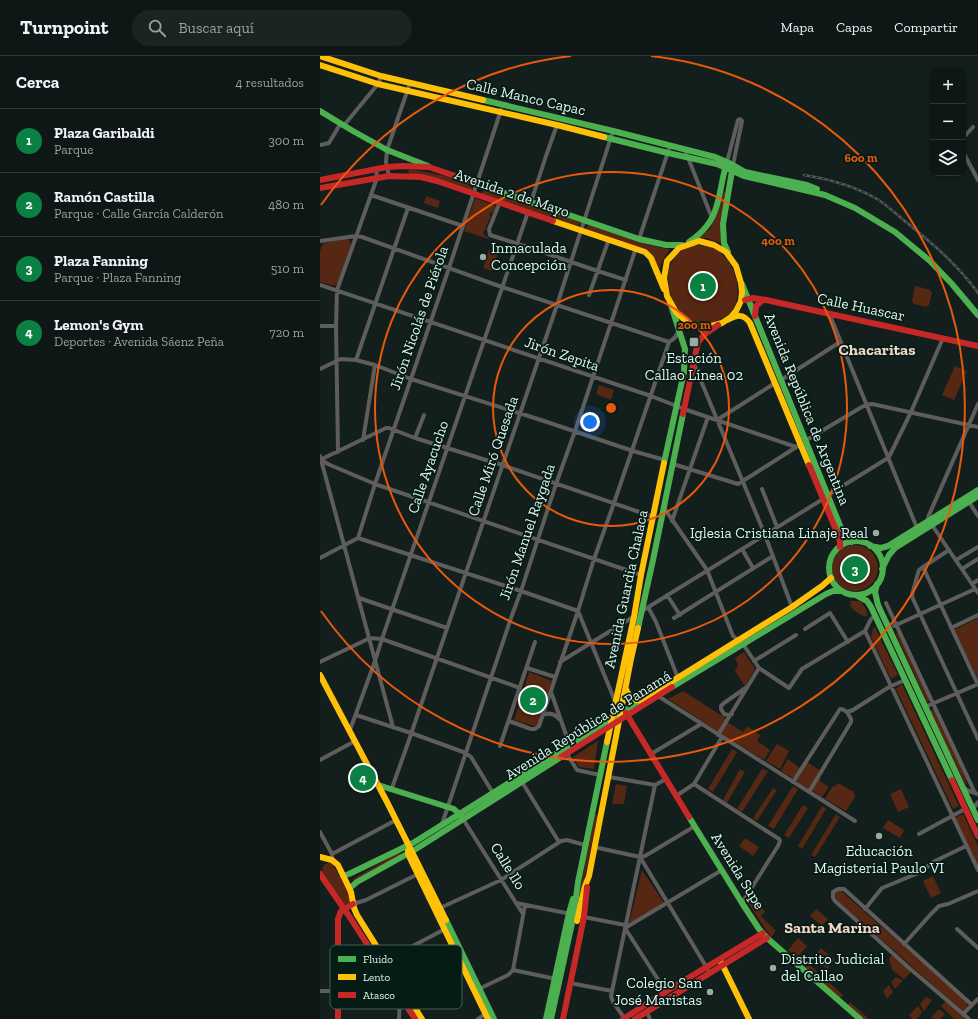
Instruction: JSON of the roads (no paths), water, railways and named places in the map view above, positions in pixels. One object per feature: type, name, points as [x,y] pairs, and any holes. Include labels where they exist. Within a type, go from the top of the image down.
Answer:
[{"type":"main road","name":"Calle Manco Capac","points":[[320,56],[381,76],[613,131],[715,157],[730,166]]},
{"type":"main road","name":"Calle Manco Capac","points":[[320,65],[378,84],[557,125],[668,153],[730,166]]},
{"type":"main road","points":[[320,112],[387,150],[429,167]]},
{"type":"main road","points":[[730,166],[744,176],[827,195],[873,218],[895,232],[930,261],[978,315]]},
{"type":"main road","points":[[730,166],[723,176],[717,208],[712,218],[697,236],[675,250],[668,259],[663,274],[664,283],[666,294],[676,314],[684,321],[702,328],[718,325],[727,320],[735,313],[742,302],[748,298]]},
{"type":"main road","points":[[730,166],[723,224],[724,243],[742,284],[740,305]]},
{"type":"main road","name":"Avenida 2 de Mayo","points":[[320,180],[387,167],[429,167],[639,239],[670,246],[686,244]]},
{"type":"main road","name":"Avenida 2 de Mayo","points":[[320,188],[389,176],[421,177],[437,181],[645,252],[651,258],[666,294]]},
{"type":"main road","points":[[686,244],[699,241],[710,243],[719,246],[731,258]]},
{"type":"main road","name":"Avenida República de Argentina","points":[[742,284],[801,444],[841,528],[852,542]]},
{"type":"main road","name":"Calle Huascar","points":[[748,298],[828,313],[978,346]]},
{"type":"main road","points":[[755,316],[756,306],[763,300]]},
{"type":"main road","name":"Avenida Guardia Chalaca","points":[[563,1019],[584,917],[594,847],[619,721],[624,714],[628,659],[641,575],[684,372],[686,358],[685,349],[670,302]]},
{"type":"main road","name":"Avenida República de Argentina","points":[[727,320],[741,315],[746,318],[750,323],[778,381]]},
{"type":"main road","name":"Avenida Guardia Chalaca","points":[[546,1019],[572,914],[592,811],[620,682],[642,611],[698,342],[706,332],[718,325]]},
{"type":"main road","points":[[659,488],[668,490]]},
{"type":"main road","points":[[882,569],[879,556],[870,546],[865,543],[852,542],[840,547],[831,558],[829,564],[829,571],[835,586],[851,595],[868,592],[873,589],[880,580],[882,569],[892,551],[978,490]]},
{"type":"main road","points":[[870,546],[885,547],[917,528],[931,523],[978,496]]},
{"type":"main road","name":"Avenida República de Argentina","points":[[826,497],[839,537],[840,547]]},
{"type":"main road","points":[[645,558],[653,560]]},
{"type":"main road","name":"Avenida República de Panamá","points":[[344,876],[409,845],[442,824],[461,816],[522,782],[612,719],[658,696],[741,642],[822,586],[831,578]]},
{"type":"main road","points":[[877,584],[875,592],[878,605],[888,629],[978,820]]},
{"type":"main road","name":"Avenida República de Panamá","points":[[624,714],[642,700],[678,678],[826,594],[833,591],[842,591]]},
{"type":"main road","points":[[856,595],[867,601],[875,616],[978,836]]},
{"type":"main road","points":[[320,675],[409,845],[410,853],[455,945]]},
{"type":"main road","points":[[626,688],[629,697],[632,700],[642,700]]},
{"type":"main road","name":"Avenida Supe","points":[[624,714],[652,754],[676,796],[762,933],[860,1019]]},
{"type":"main road","name":"Avenida República de Panamá","points":[[350,888],[361,879],[410,853],[493,793],[619,721]]},
{"type":"main road","points":[[378,784],[448,806],[454,809],[461,816]]},
{"type":"main road","points":[[592,811],[601,812]]},
{"type":"main road","points":[[322,860],[332,857],[338,865],[350,888],[357,915],[373,945]]},
{"type":"main road","points":[[420,873],[440,908],[447,928],[456,945]]},
{"type":"main road","points":[[320,874],[370,945]]},
{"type":"main road","name":"Avenida Guardia Chalaca","points":[[551,1019],[585,886],[589,876]]},
{"type":"main road","points":[[338,945],[338,919],[341,911],[353,904]]},
{"type":"main road","name":"Avenida Guardia Chalaca","points":[[556,1019],[570,944],[572,914]]},
{"type":"main road","points":[[635,1019],[711,970],[762,933]]},
{"type":"main road","points":[[624,1019],[666,992],[711,970],[721,962],[767,938]]},
{"type":"main road","points":[[462,957],[479,989],[488,1015]]},
{"type":"main road","points":[[462,960],[488,1015],[494,1019]]},
{"type":"main road","points":[[721,962],[749,1019]]},
{"type":"main road","points":[[711,970],[722,970],[727,972]]},
{"type":"main road","points":[[410,1009],[415,1019]]},
{"type":"main road","points":[[414,1009],[422,1019]]},
{"type":"street","points":[[320,145],[329,143],[339,126],[345,124],[378,84],[381,76]]},
{"type":"street","points":[[389,176],[386,156],[387,150],[410,83]]},
{"type":"street","name":"Jirón Nicolás de Piérola","points":[[358,538],[393,430],[477,184],[502,105]]},
{"type":"street","points":[[740,119],[742,121],[738,143],[730,166],[733,142],[738,120],[740,119]]},
{"type":"street","points":[[531,202],[557,125]]},
{"type":"street","points":[[966,135],[973,127]]},
{"type":"street","name":"Calle Miró Quesada","points":[[392,788],[539,359],[613,131]]},
{"type":"street","points":[[733,142],[738,143]]},
{"type":"street","points":[[639,239],[670,146]]},
{"type":"street","points":[[685,150],[712,218]]},
{"type":"street","points":[[966,158],[978,180]]},
{"type":"street","points":[[338,452],[336,326],[337,290],[378,178],[376,169]]},
{"type":"street","points":[[371,195],[463,226]]},
{"type":"street","points":[[500,202],[489,229],[490,235],[598,272],[626,280]]},
{"type":"street","points":[[356,360],[408,208]]},
{"type":"street","name":"Calle Ayacucho","points":[[350,730],[375,662],[410,555],[466,396],[528,212]]},
{"type":"street","points":[[320,241],[356,236],[502,287],[670,342]]},
{"type":"street","points":[[589,295],[609,239]]},
{"type":"street","name":"Jirón Manuel Raygada","points":[[442,824],[636,248]]},
{"type":"street","name":"Jirón Zepita","points":[[320,285],[651,396],[684,410],[801,444]]},
{"type":"street","points":[[828,313],[917,528]]},
{"type":"street","points":[[509,721],[531,730],[536,729],[539,726],[594,559],[670,342],[677,336],[678,325]]},
{"type":"street","points":[[320,326],[336,326]]},
{"type":"street","points":[[642,611],[888,458],[911,412],[943,338]]},
{"type":"street","points":[[717,420],[840,342]]},
{"type":"street","points":[[320,369],[341,359],[356,360],[375,365],[411,379],[520,413],[632,451],[665,460]]},
{"type":"street","points":[[694,362],[792,606]]},
{"type":"street","points":[[362,440],[375,365]]},
{"type":"street","points":[[673,464],[690,468],[736,484],[844,417],[866,405],[872,404],[978,427]]},
{"type":"street","points":[[888,629],[940,605],[977,591],[928,518],[978,404]]},
{"type":"street","points":[[415,438],[424,415]]},
{"type":"street","points":[[672,521],[708,417]]},
{"type":"street","points":[[320,459],[338,452],[386,428],[389,428],[415,438],[502,465],[654,517]]},
{"type":"street","points":[[320,459],[330,465],[375,484],[641,575]]},
{"type":"street","points":[[320,459],[393,727]]},
{"type":"street","points":[[762,490],[778,527]]},
{"type":"street","points":[[969,502],[978,516]]},
{"type":"street","points":[[664,508],[708,570],[732,635],[741,642],[759,668],[789,688],[802,669],[865,631],[871,618],[875,616]]},
{"type":"street","points":[[320,558],[358,538],[578,611],[616,703]]},
{"type":"street","points":[[956,560],[978,547]]},
{"type":"street","points":[[742,549],[754,568]]},
{"type":"street","points":[[949,550],[919,570],[912,595],[978,739]]},
{"type":"street","points":[[674,618],[773,556]]},
{"type":"street","points":[[962,569],[978,559]]},
{"type":"street","points":[[923,567],[978,684],[925,708]]},
{"type":"street","points":[[972,584],[978,580]]},
{"type":"street","points":[[667,595],[680,615]]},
{"type":"street","points":[[359,598],[447,628]]},
{"type":"street","points":[[886,603],[933,704],[977,793]]},
{"type":"street","points":[[648,607],[656,622],[678,678]]},
{"type":"street","points":[[805,629],[830,613],[848,642]]},
{"type":"street","points":[[951,628],[978,615]]},
{"type":"street","points":[[560,662],[634,617]]},
{"type":"street","points":[[865,631],[978,870]]},
{"type":"street","points":[[754,661],[796,635]]},
{"type":"street","points":[[320,662],[370,638],[382,638],[520,688]]},
{"type":"street","points":[[500,746],[535,642]]},
{"type":"street","points":[[527,668],[555,677]]},
{"type":"street","points":[[676,796],[694,784],[759,668]]},
{"type":"street","points":[[847,712],[853,710],[891,686],[905,680]]},
{"type":"street","points":[[607,682],[614,685],[620,682]]},
{"type":"street","points":[[732,714],[724,714],[721,706],[749,686]]},
{"type":"street","points":[[551,692],[569,750],[577,770],[600,776]]},
{"type":"street","points":[[658,696],[855,821]]},
{"type":"street","points":[[793,782],[840,709],[847,712],[850,716],[851,722],[809,792]]},
{"type":"street","points":[[543,715],[549,713],[558,717],[561,721]]},
{"type":"street","points":[[356,715],[466,753],[471,757],[493,793]]},
{"type":"street","points":[[652,754],[701,724]]},
{"type":"street","points":[[320,760],[355,741]]},
{"type":"street","points":[[608,777],[655,785],[666,779]]},
{"type":"street","points":[[522,782],[559,842]]},
{"type":"street","points":[[694,784],[780,840],[778,846],[742,903]]},
{"type":"street","points":[[624,1019],[613,1002],[611,996],[655,785]]},
{"type":"street","points":[[963,788],[977,793]]},
{"type":"street","points":[[973,809],[978,802]]},
{"type":"street","points":[[919,834],[952,815],[966,809]]},
{"type":"street","name":"Calle Ilo","points":[[461,816],[516,903],[572,914]]},
{"type":"street","points":[[320,832],[332,857],[396,820]]},
{"type":"street","points":[[594,847],[640,857],[645,856],[695,826]]},
{"type":"street","points":[[440,908],[501,880],[559,842],[567,840],[585,845]]},
{"type":"street","points":[[866,909],[882,888],[924,870],[934,861],[966,846]]},
{"type":"street","points":[[640,857],[667,903],[711,970]]},
{"type":"street","points":[[584,917],[625,926],[722,870]]},
{"type":"street","points":[[353,904],[366,900],[420,873]]},
{"type":"street","points":[[969,1019],[835,901],[832,895],[833,892],[838,889],[844,889],[972,1004]]},
{"type":"street","points":[[904,944],[938,906],[948,904],[978,891]]},
{"type":"street","points":[[516,903],[523,914]]},
{"type":"street","points":[[479,989],[508,975],[513,970],[525,905]]},
{"type":"street","points":[[625,926],[666,992]]},
{"type":"street","points":[[414,945],[447,928]]},
{"type":"street","points":[[957,930],[978,948]]},
{"type":"street","points":[[513,970],[556,978]]},
{"type":"street","points":[[570,983],[612,991]]},
{"type":"street","points":[[963,1014],[978,998]]},
{"type":"street","points":[[399,1019],[400,1009]]},
{"type":"street","points":[[647,1012],[650,1019]]},
{"type":"street","points":[[478,1019],[488,1015]]},
{"type":"railway","points":[[804,175],[851,187],[869,194],[881,201],[944,255],[962,273],[978,293]]},
{"type":"place","name":"Inmaculada Concepción","points":[[483,257]]},
{"type":"place","name":"Plaza Garibaldi","points":[[703,286]]},
{"type":"place","name":"Estación Callao Línea 02","points":[[694,342]]},
{"type":"place","name":"Iglesia Cristiana Linaje Real","points":[[876,533]]},
{"type":"place","name":"Plaza Fanning","points":[[855,569]]},
{"type":"place","name":"Ramón Castilla","points":[[533,700]]},
{"type":"place","name":"Lemon's Gym","points":[[363,778]]},
{"type":"place","name":"Educación Magisterial Paulo VI","points":[[879,836]]},
{"type":"place","name":"Distrito Judicial del Callao","points":[[773,968]]},
{"type":"place","name":"Colegio San José Maristas","points":[[710,992]]},
{"type":"district","name":"Chacaritas","points":[[877,349]]},
{"type":"district","name":"Santa Marina","points":[[832,927]]}]
